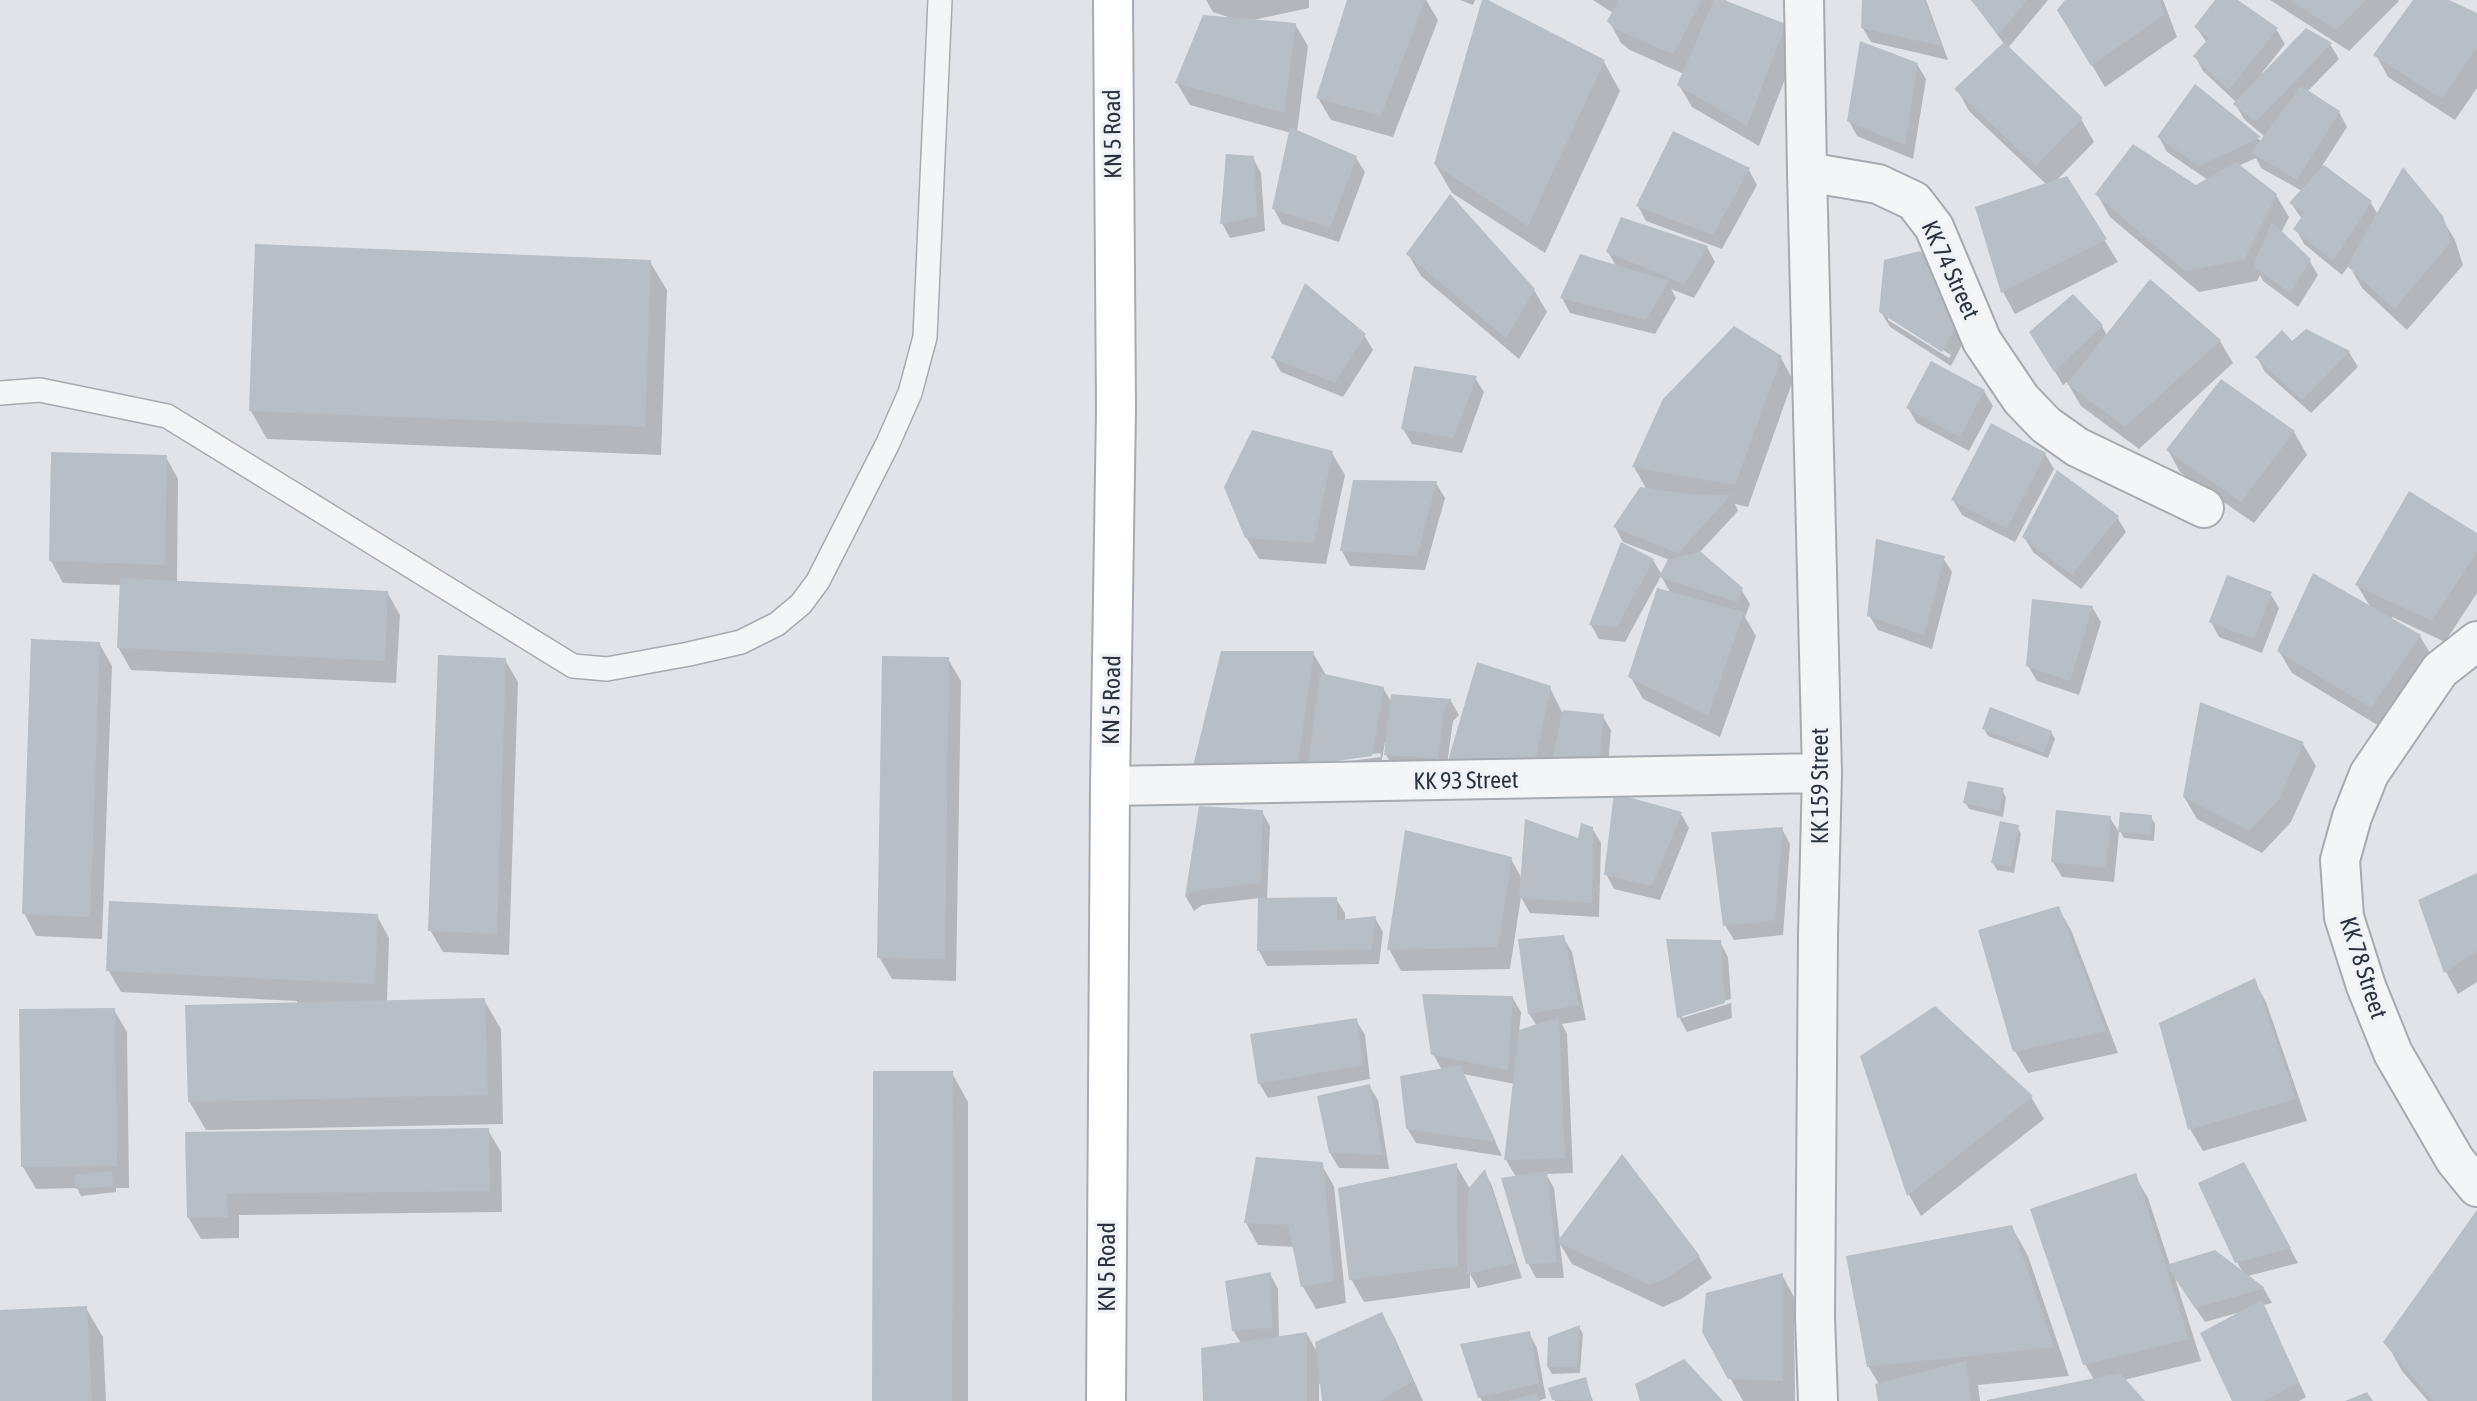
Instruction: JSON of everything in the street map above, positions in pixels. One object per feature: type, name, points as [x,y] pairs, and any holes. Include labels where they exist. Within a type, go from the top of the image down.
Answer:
[{"type":"main road","name":"KN 5 Road","points":[[1105,1401],[1116,409],[1114,0]]},
{"type":"street","points":[[1804,0],[1807,172]]},
{"type":"street","name":"KK 74 Street","points":[[1807,172],[1878,184],[1914,201],[1934,227],[1982,341],[2021,399],[2046,425],[2077,447],[2204,508]]},
{"type":"street","name":"KK 159 Street","points":[[1807,172],[1822,773],[1815,1317],[1818,1401]]},
{"type":"street","name":"KK 78 Street","points":[[2477,640],[2440,670],[2369,774],[2352,817],[2340,860],[2344,917],[2365,986],[2393,1053],[2455,1160],[2477,1187]]},
{"type":"street","name":"KK 93 Street","points":[[1110,786],[1822,773]]},
{"type":"lane","points":[[0,393],[40,390],[167,416],[573,666],[607,669],[741,642],[777,624],[801,604],[818,581],[888,443],[910,393],[925,337],[940,0]]},
{"type":"building","points":[[1347,0],[1425,0],[1381,116],[1316,98]]},
{"type":"building","points":[[1482,0],[1488,0],[1605,60],[1528,226],[1434,164]]},
{"type":"building","points":[[1619,0],[1702,0],[1673,54],[1615,29],[1607,21]]},
{"type":"building","points":[[1714,0],[1724,0],[1786,24],[1747,126],[1677,85]]},
{"type":"building","points":[[1862,0],[1924,0],[1942,46],[1861,28]]},
{"type":"building","points":[[1971,0],[2027,0],[1998,35]]},
{"type":"building","points":[[2065,0],[2160,0],[2165,14],[2091,66],[2057,10]]},
{"type":"building","points":[[2215,0],[2238,0],[2278,28],[2229,90],[2193,56],[2209,38],[2194,27]]},
{"type":"building","points":[[2290,0],[2366,0],[2336,30]]},
{"type":"building","points":[[2413,0],[2449,0],[2477,13],[2477,47],[2442,99],[2373,55]]},
{"type":"building","points":[[1203,15],[1296,23],[1284,113],[1175,83]]},
{"type":"building","points":[[2306,28],[2332,43],[2256,122],[2233,104]]},
{"type":"building","points":[[1860,41],[1918,63],[1905,145],[1847,121]]},
{"type":"building","points":[[2004,42],[2083,118],[2036,166],[1954,89]]},
{"type":"building","points":[[2195,84],[2261,137],[2199,166],[2157,137]]},
{"type":"building","points":[[2301,86],[2340,111],[2297,180],[2251,153]]},
{"type":"building","points":[[1290,127],[1357,156],[1330,228],[1272,209]]},
{"type":"building","points":[[1673,131],[1750,168],[1713,235],[1636,206]]},
{"type":"building","points":[[2133,144],[2196,185],[2236,162],[2277,194],[2244,260],[2185,271],[2095,194]]},
{"type":"building","points":[[1226,154],[1254,156],[1257,217],[1220,224]]},
{"type":"building","points":[[2324,165],[2372,201],[2333,261],[2293,229],[2305,212],[2289,203]]},
{"type":"building","points":[[2403,167],[2443,216],[2451,242],[2394,309],[2347,266]]},
{"type":"building","points":[[2067,176],[2107,239],[2001,293],[1975,207]]},
{"type":"building","points":[[1450,194],[1535,289],[1506,338],[1406,254]]},
{"type":"building","points":[[1621,217],[1708,246],[1685,284],[1606,252]]},
{"type":"building","points":[[2272,222],[2311,259],[2290,293],[2253,266]]},
{"type":"building","points":[[255,244],[651,260],[645,427],[249,411]]},
{"type":"building","points":[[1920,251],[1955,277],[1957,325],[1942,352],[1879,312],[1884,260]]},
{"type":"building","points":[[1580,254],[1669,281],[1646,320],[1560,298]]},
{"type":"building","points":[[2150,279],[2221,340],[2125,427],[2067,384]]},
{"type":"building","points":[[1305,283],[1366,334],[1335,383],[1271,358]]},
{"type":"building","points":[[2073,294],[2103,325],[2054,372],[2029,332]]},
{"type":"building","points":[[1734,326],[1782,356],[1735,485],[1632,467],[1663,399]]},
{"type":"building","points":[[2306,329],[2350,351],[2302,400],[2255,357],[2282,330],[2292,341]]},
{"type":"building","points":[[1931,361],[1985,390],[1960,437],[1906,408]]},
{"type":"building","points":[[1414,366],[1477,376],[1454,438],[1401,429]]},
{"type":"building","points":[[2221,379],[2295,431],[2241,502],[2166,450]]},
{"type":"building","points":[[1991,423],[2046,453],[2007,529],[1951,500]]},
{"type":"building","points":[[1252,430],[1333,451],[1314,543],[1245,538],[1224,487]]},
{"type":"building","points":[[51,452],[167,455],[165,565],[49,561]]},
{"type":"building","points":[[2057,470],[2119,516],[2072,575],[2022,537]]},
{"type":"building","points":[[1353,480],[1437,481],[1417,556],[1340,551]]},
{"type":"building","points":[[1640,487],[1687,494],[1731,495],[1678,553],[1613,527]]},
{"type":"building","points":[[2409,491],[2477,533],[2477,552],[2432,621],[2355,585]]},
{"type":"building","points":[[1876,539],[1945,556],[1924,635],[1867,616]]},
{"type":"building","points":[[1621,542],[1654,559],[1617,627],[1589,625]]},
{"type":"building","points":[[1701,552],[1743,588],[1737,602],[1659,577],[1668,559]]},
{"type":"building","points":[[2313,573],[2421,635],[2371,708],[2277,651]]},
{"type":"building","points":[[2227,575],[2272,592],[2254,639],[2209,622]]},
{"type":"building","points":[[120,578],[388,591],[385,661],[117,648]]},
{"type":"building","points":[[1657,588],[1744,612],[1708,716],[1628,677]]},
{"type":"building","points":[[2032,599],[2093,606],[2070,681],[2026,666]]},
{"type":"building","points":[[31,639],[100,642],[90,917],[22,914]]},
{"type":"building","points":[[1221,651],[1314,651],[1297,771],[1193,766]]},
{"type":"building","points":[[438,655],[506,658],[497,934],[428,931]]},
{"type":"building","points":[[882,656],[949,657],[945,959],[877,958]]},
{"type":"building","points":[[1477,662],[1551,686],[1535,763],[1445,771]]},
{"type":"building","points":[[1320,673],[1384,687],[1372,756],[1308,765]]},
{"type":"building","points":[[1391,694],[1452,699],[1445,706],[1438,758],[1384,755]]},
{"type":"building","points":[[2200,702],[2304,742],[2279,800],[2249,831],[2183,797]]},
{"type":"building","points":[[1990,707],[2052,731],[2044,753],[1982,729]]},
{"type":"building","points":[[1563,710],[1604,714],[1599,763],[1552,760]]},
{"type":"building","points":[[1968,781],[2004,788],[1999,811],[1963,803]]},
{"type":"building","points":[[1614,793],[1682,812],[1652,886],[1604,875]]},
{"type":"building","points":[[1199,806],[1263,810],[1260,883],[1193,891],[1185,897]]},
{"type":"building","points":[[2056,810],[2111,816],[2106,868],[2051,862]]},
{"type":"building","points":[[2120,812],[2152,815],[2151,835],[2118,832]]},
{"type":"building","points":[[1525,819],[1578,838],[1581,823],[1593,827],[1592,903],[1519,898]]},
{"type":"building","points":[[2000,821],[2019,825],[2011,867],[1991,863]]},
{"type":"building","points":[[1783,827],[1775,921],[1723,926],[1711,832]]},
{"type":"building","points":[[1405,830],[1512,857],[1498,947],[1387,950]]},
{"type":"building","points":[[2477,873],[2477,951],[2444,973],[2418,900]]},
{"type":"building","points":[[1337,897],[1337,920],[1376,916],[1371,950],[1257,951],[1258,898]]},
{"type":"building","points":[[109,901],[378,914],[375,984],[106,971]]},
{"type":"building","points":[[2059,906],[2106,1031],[2013,1052],[1978,930]]},
{"type":"building","points":[[1564,935],[1579,1005],[1528,1014],[1518,939]]},
{"type":"building","points":[[1666,939],[1721,940],[1725,1003],[1677,1018]]},
{"type":"building","points":[[2255,978],[2296,1099],[2188,1130],[2159,1023]]},
{"type":"building","points":[[1422,994],[1513,996],[1508,1070],[1431,1055]]},
{"type":"building","points":[[485,998],[488,1095],[188,1102],[185,1005]]},
{"type":"building","points":[[1935,1006],[2033,1096],[1907,1196],[1860,1056]]},
{"type":"building","points":[[115,1008],[117,1166],[21,1167],[19,1009]]},
{"type":"building","points":[[1559,1017],[1565,1158],[1504,1160],[1519,1030]]},
{"type":"building","points":[[1357,1018],[1363,1065],[1258,1084],[1250,1034]]},
{"type":"building","points":[[1460,1065],[1496,1142],[1406,1129],[1400,1076]]},
{"type":"building","points":[[873,1071],[953,1071],[952,1401],[872,1401]]},
{"type":"building","points":[[1370,1084],[1382,1155],[1329,1153],[1317,1096]]},
{"type":"building","points":[[489,1128],[490,1191],[227,1194],[228,1217],[187,1218],[185,1132]]},
{"type":"building","points":[[1622,1154],[1700,1256],[1670,1276],[1650,1285],[1557,1242]]},
{"type":"building","points":[[1256,1157],[1323,1162],[1334,1281],[1301,1287],[1288,1225],[1244,1223]]},
{"type":"building","points":[[2244,1162],[2291,1248],[2235,1263],[2198,1183]]},
{"type":"building","points":[[1457,1163],[1458,1266],[1349,1280],[1338,1188]]},
{"type":"building","points":[[1485,1169],[1515,1263],[1467,1274],[1468,1189]]},
{"type":"building","points":[[112,1171],[113,1186],[76,1189],[75,1175]]},
{"type":"building","points":[[1547,1171],[1557,1263],[1526,1264],[1501,1178]]},
{"type":"building","points":[[2136,1173],[2189,1339],[2083,1365],[2030,1209]]},
{"type":"building","points":[[2477,1210],[2477,1401],[2433,1401],[2383,1342]]},
{"type":"building","points":[[2012,1225],[2054,1347],[1867,1367],[1846,1256]]},
{"type":"building","points":[[2215,1250],[2265,1288],[2195,1308],[2166,1265]]},
{"type":"building","points":[[1271,1272],[1272,1328],[1232,1331],[1225,1281]]},
{"type":"building","points":[[1783,1273],[1783,1381],[1728,1379],[1702,1332],[1706,1293]]},
{"type":"building","points":[[2262,1300],[2299,1382],[2264,1401],[2232,1401],[2200,1333]]},
{"type":"building","points":[[87,1306],[92,1401],[0,1401],[0,1310]]},
{"type":"building","points":[[1382,1312],[1413,1381],[1380,1401],[1322,1401],[1315,1342]]},
{"type":"building","points":[[1580,1325],[1577,1367],[1547,1367],[1548,1337]]},
{"type":"building","points":[[1530,1331],[1539,1383],[1478,1398],[1460,1344]]},
{"type":"building","points":[[1307,1332],[1307,1401],[1203,1401],[1201,1348]]},
{"type":"building","points":[[1684,1359],[1723,1401],[1640,1401],[1635,1384]]},
{"type":"building","points":[[1966,1361],[1971,1401],[1878,1401],[1875,1384]]},
{"type":"building","points":[[2120,1373],[2145,1401],[1987,1401],[1987,1400]]},
{"type":"building","points":[[1586,1377],[1592,1401],[1552,1400],[1548,1388]]},
{"type":"building","points":[[2367,1392],[2373,1401],[2345,1401]]},
{"type":"building","points":[[1537,1394],[1539,1401],[1509,1401],[1509,1400]]}]
